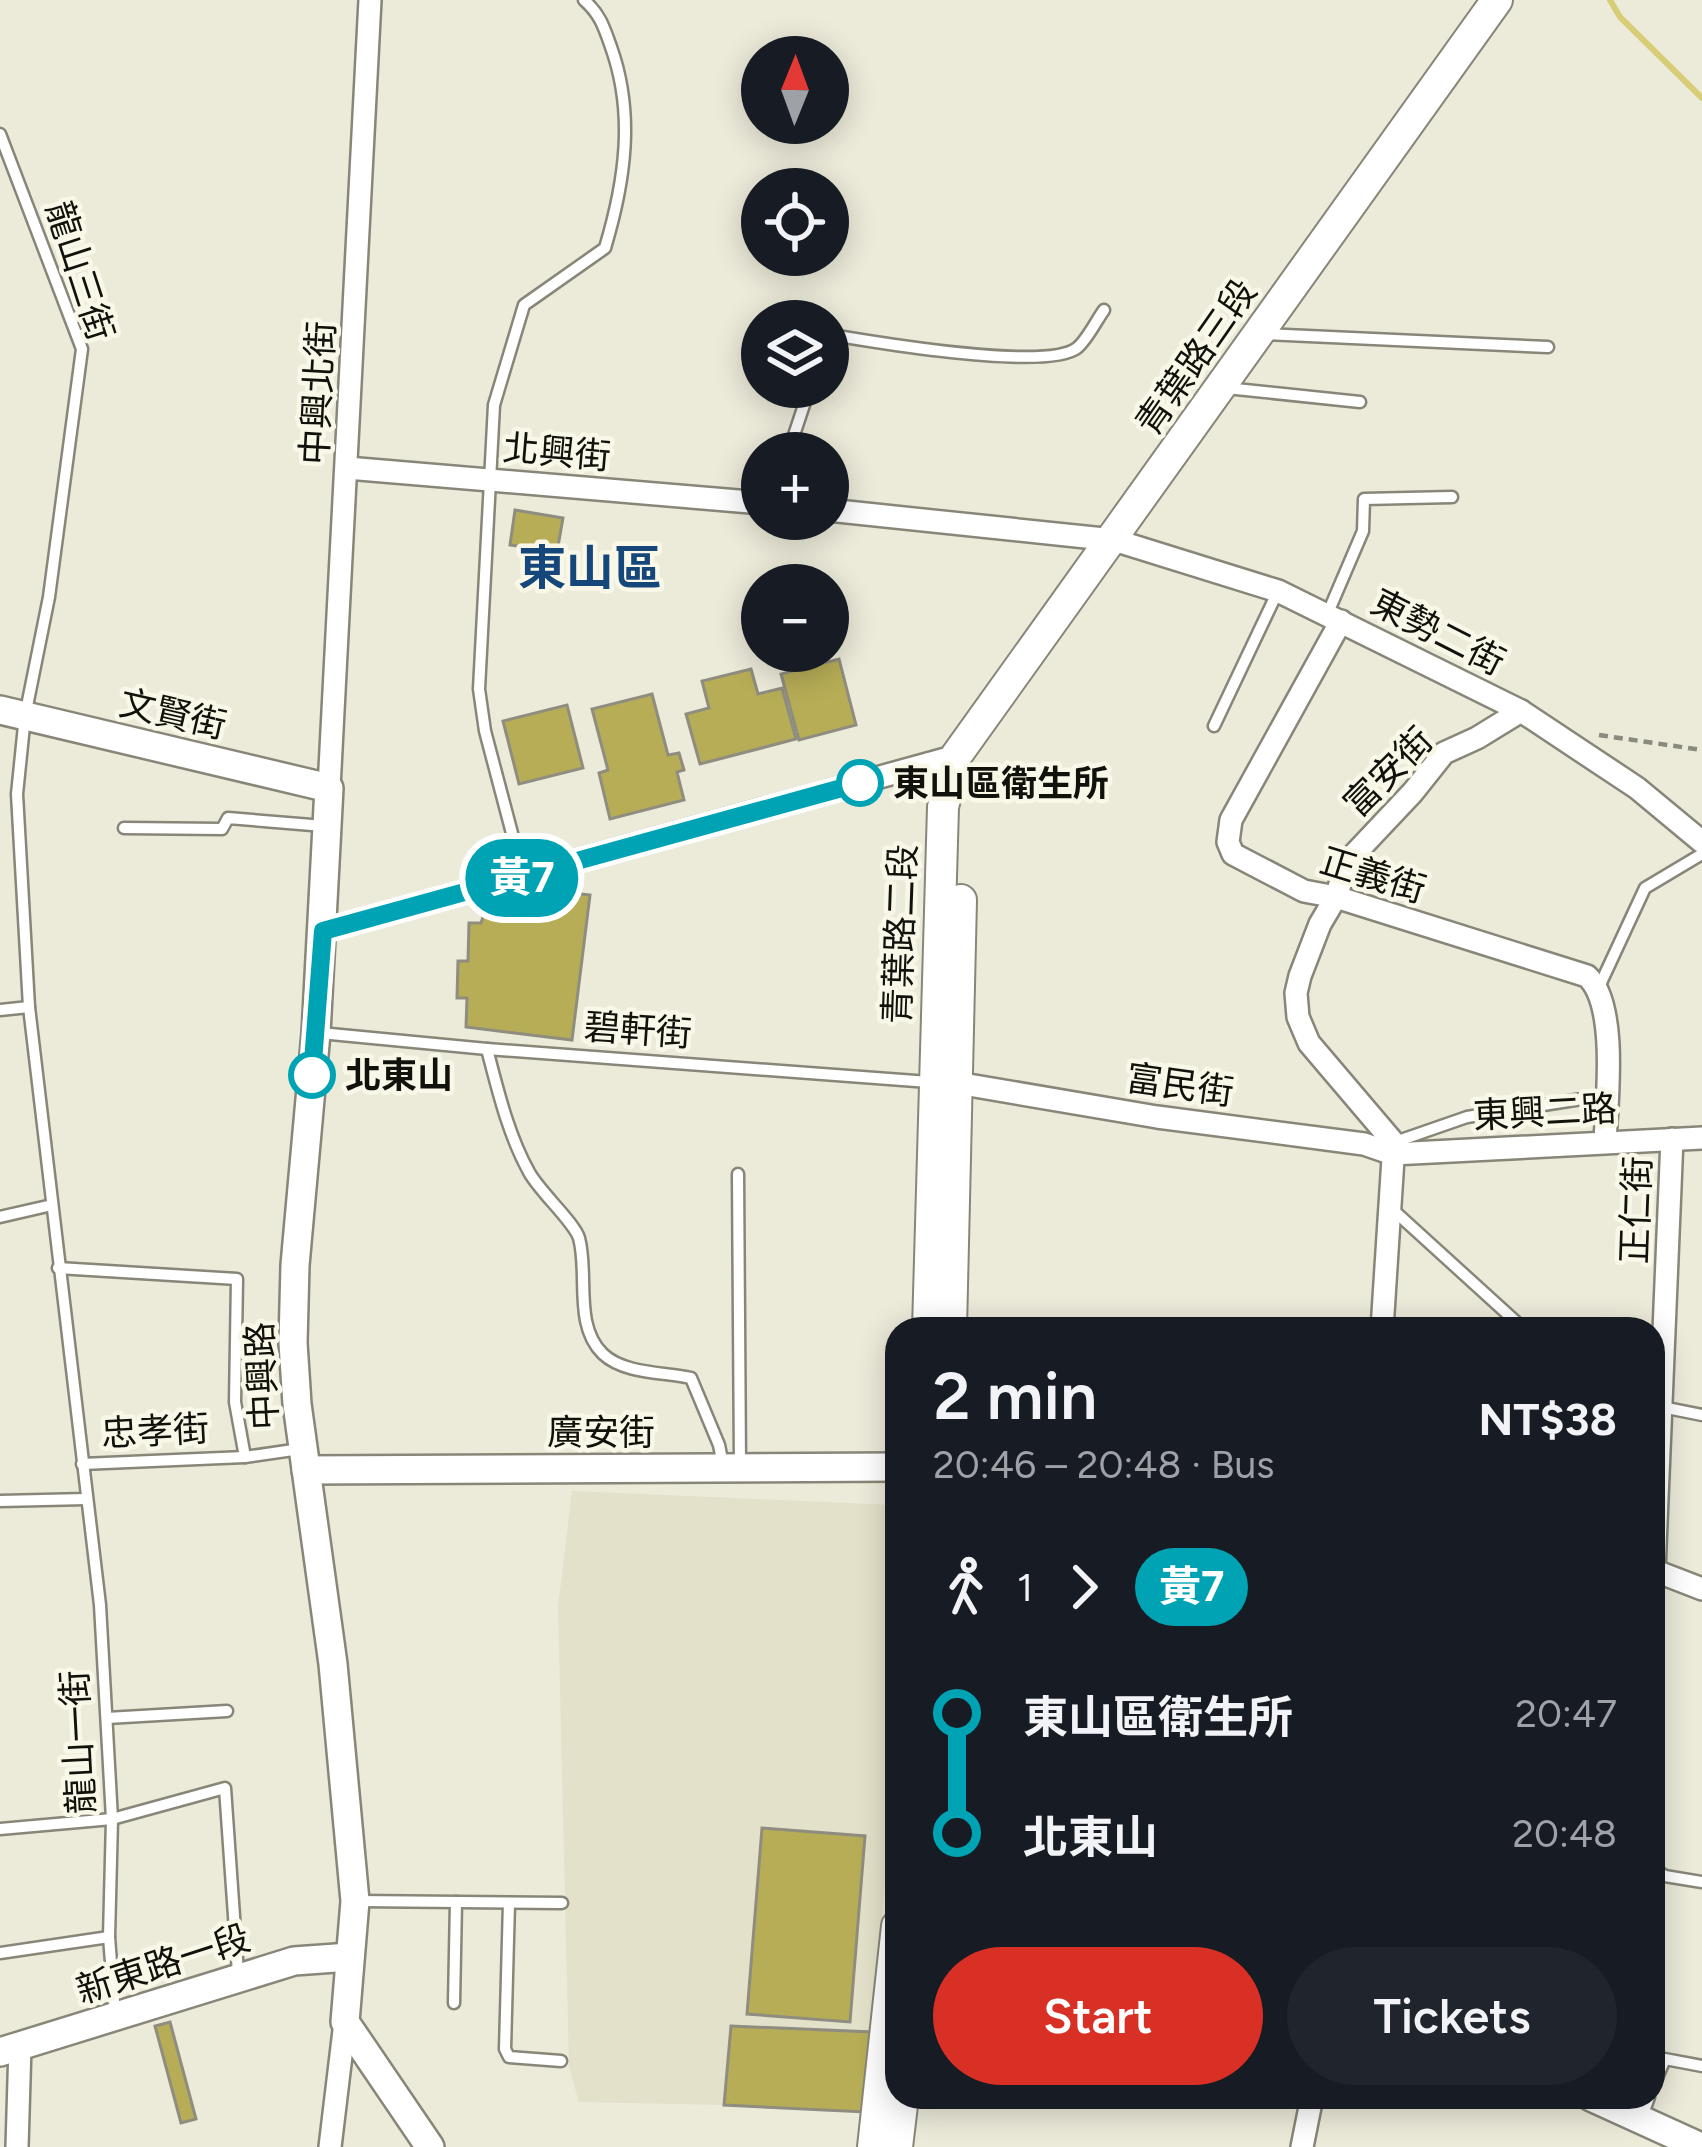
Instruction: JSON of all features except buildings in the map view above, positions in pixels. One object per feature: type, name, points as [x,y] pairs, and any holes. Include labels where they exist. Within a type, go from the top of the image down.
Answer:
[{"type":"main road","name":"青葉路三段","points":[[956,756],[1497,0]]},
{"type":"main road","name":"青葉路二段","points":[[951,1317],[944,807],[956,756]]},
{"type":"main road","name":"青葉路二段","points":[[929,1317],[945,1082]]},
{"type":"main road","points":[[873,2147],[885,2036]]},
{"type":"main road","points":[[897,2147],[901,2109]]},
{"type":"street","name":"中興北街","points":[[329,788],[370,0]]},
{"type":"street","name":"北興街","points":[[347,467],[741,501]]},
{"type":"street","points":[[849,512],[1114,540]]},
{"type":"street","name":"東勢二街","points":[[1114,540],[1278,591],[1521,711],[1637,788],[1702,842]]},
{"type":"street","name":"正義街","points":[[1334,618],[1231,820],[1228,842],[1233,854],[1304,891],[1587,976],[1599,987]]},
{"type":"street","name":"富安街","points":[[1393,1148],[1310,1043],[1298,1017],[1300,976],[1347,862],[1444,753],[1478,739],[1521,711]]},
{"type":"street","name":"文賢街","points":[[12,713],[329,788]]},
{"type":"street","points":[[323,931],[956,756]]},
{"type":"street","name":"中興路","points":[[329,788],[293,1342],[333,1664],[355,1901],[345,2022]]},
{"type":"street","points":[[1599,987],[1606,1016],[1605,1141]]},
{"type":"street","name":"富民街","points":[[945,1082],[1157,1117],[1393,1148]]},
{"type":"street","name":"東興二路","points":[[1393,1148],[1702,1138]]},
{"type":"street","name":"正仁街","points":[[1663,1317],[1672,1139]]},
{"type":"street","points":[[1383,1317],[1393,1148]]},
{"type":"street","name":"廣安街","points":[[304,1459],[732,1469],[885,1467]]},
{"type":"street","points":[[1665,1574],[1702,1589]]},
{"type":"street","name":"新東路一段","points":[[10,2049],[294,1961],[350,1958]]},
{"type":"street","points":[[330,2147],[345,2022]]},
{"type":"street","points":[[345,2022],[430,2147]]},
{"type":"street","points":[[10,2049],[17,2147]]},
{"type":"street","points":[[1302,2147],[1310,2109]]},
{"type":"street","points":[[1645,2109],[1701,2147]]},
{"type":"lane","points":[[524,878],[485,730],[479,689],[490,544],[488,479],[494,405],[524,305],[605,248],[622,184],[626,104],[599,12],[584,0]]},
{"type":"lane","name":"龍山三街","points":[[0,134],[82,349],[49,597],[12,713],[29,1007]]},
{"type":"lane","points":[[849,338],[950,354],[1054,356],[1076,349],[1104,310]]},
{"type":"lane","points":[[1260,334],[1549,347]]},
{"type":"lane","points":[[1223,388],[1360,402]]},
{"type":"lane","points":[[1334,618],[1363,530],[1364,499],[1452,497]]},
{"type":"lane","points":[[1214,725],[1278,591]]},
{"type":"lane","points":[[124,828],[222,830],[228,818],[327,826]]},
{"type":"lane","points":[[1599,987],[1645,888],[1702,854]]},
{"type":"lane","points":[[0,1010],[29,1007]]},
{"type":"lane","name":"龍山一街","points":[[29,1007],[100,1605],[112,1819],[109,1936],[116,2018]]},
{"type":"lane","name":"碧軒街","points":[[316,1033],[945,1082]]},
{"type":"lane","points":[[487,1049],[530,1175],[578,1236],[586,1316],[594,1343],[606,1358],[628,1368],[691,1378],[732,1469]]},
{"type":"lane","points":[[1393,1148],[1467,1117],[1607,1095]]},
{"type":"lane","points":[[732,1469],[737,1174]]},
{"type":"lane","points":[[0,1216],[52,1205]]},
{"type":"lane","points":[[1391,1208],[1511,1317]]},
{"type":"lane","points":[[58,1268],[237,1279],[235,1402],[244,1457]]},
{"type":"lane","points":[[1665,1408],[1702,1415]]},
{"type":"lane","name":"忠孝街","points":[[82,1464],[304,1459]]},
{"type":"lane","name":"忠孝街","points":[[0,1501],[86,1499]]},
{"type":"lane","points":[[107,1718],[227,1711]]},
{"type":"lane","points":[[0,1829],[112,1819],[225,1788],[238,1977]]},
{"type":"lane","points":[[1665,1876],[1702,1882]]},
{"type":"lane","points":[[355,1901],[562,1903]]},
{"type":"lane","points":[[454,2002],[456,1902]]},
{"type":"lane","points":[[509,1903],[505,2050],[509,2057],[561,2061]]},
{"type":"lane","points":[[0,1953],[109,1936]]},
{"type":"lane","points":[[1665,2059],[1702,2066]]},
{"type":"path","points":[[1564,740],[1594,734],[1702,750]]},
{"type":"shaded area","points":[[572,1491],[885,1505],[885,1882],[872,2032],[731,2026],[724,2105],[579,2102],[569,2067],[558,1607]]},
{"type":"waterway","points":[[1610,0],[1620,17],[1702,98]]},
{"type":"bus line","name":"黃7","points":[[312,1075],[323,931],[860,783]]},
{"type":"place","name":"東山區衛生所","points":[[860,783]]},
{"type":"place","name":"北東山","points":[[312,1075]]},
{"type":"district","name":"東山區","points":[[590,568]]}]
